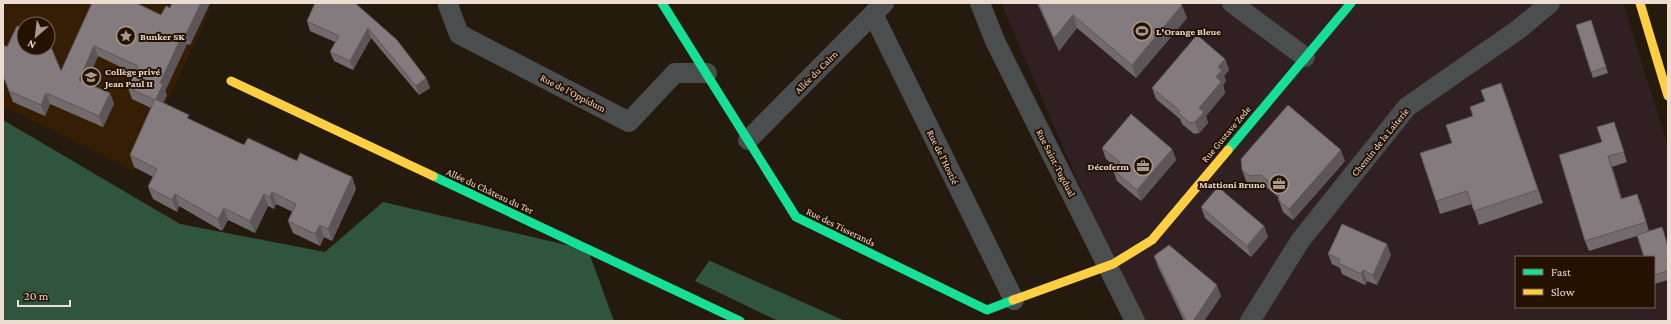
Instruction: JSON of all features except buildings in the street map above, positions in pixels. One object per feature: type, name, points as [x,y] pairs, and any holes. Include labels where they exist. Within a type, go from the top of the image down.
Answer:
[{"type":"street","name":"Rue de l'Oppidum","points":[[449,3],[448,5],[459,34],[629,122],[675,73],[707,74]]},
{"type":"street","name":"Rue des Tisserands","points":[[662,3],[796,217],[987,310],[1108,266]]},
{"type":"street","name":"Rue Saint-Tugdual","points":[[980,3],[995,41],[1136,321]]},
{"type":"street","points":[[1232,3],[1305,57]]},
{"type":"street","name":"Rue Gustave Zede","points":[[1108,266],[1152,240],[1351,3]]},
{"type":"street","name":"Chemin de la Laiterie","points":[[1250,321],[1300,241],[1407,107],[1519,29],[1550,3]]},
{"type":"street","points":[[1640,3],[1668,96]]},
{"type":"street","name":"Allée du Cairn","points":[[748,140],[878,9]]},
{"type":"street","name":"Rue de l'Hostié","points":[[878,9],[1014,300]]},
{"type":"street","name":"Allée du Château du Ter","points":[[231,81],[740,321]]},
{"type":"shaded area","name":"Collège privé Jean Paul II","points":[[3,3],[199,3],[211,9],[134,171],[3,106]]},
{"type":"shaded area","points":[[1001,3],[1623,3],[1668,146],[1668,321],[1138,321]]},
{"type":"green space","points":[[3,120],[180,224],[325,252],[383,202],[588,250],[614,321],[3,321]]},
{"type":"green space","points":[[709,261],[845,321],[778,321],[695,281]]},
{"type":"traffic: fast","points":[[662,3],[796,217],[987,310],[1013,300]]},
{"type":"traffic: fast","points":[[1228,150],[1351,3]]},
{"type":"traffic: fast","points":[[433,176],[740,321]]},
{"type":"traffic: slow","points":[[1640,3],[1668,96]]},
{"type":"traffic: slow","points":[[231,81],[433,176]]},
{"type":"traffic: slow","points":[[1013,300],[1113,264],[1152,240],[1228,150]]},
{"type":"place","name":"L'Orange Bleue","points":[[1142,31]]},
{"type":"place","name":"Bunker SK","points":[[126,36]]},
{"type":"place","name":"Collège privé Jean Paul II","points":[[91,77]]},
{"type":"place","name":"Décoferm","points":[[1143,166]]},
{"type":"place","name":"Mattioni Bruno","points":[[1279,184]]}]
